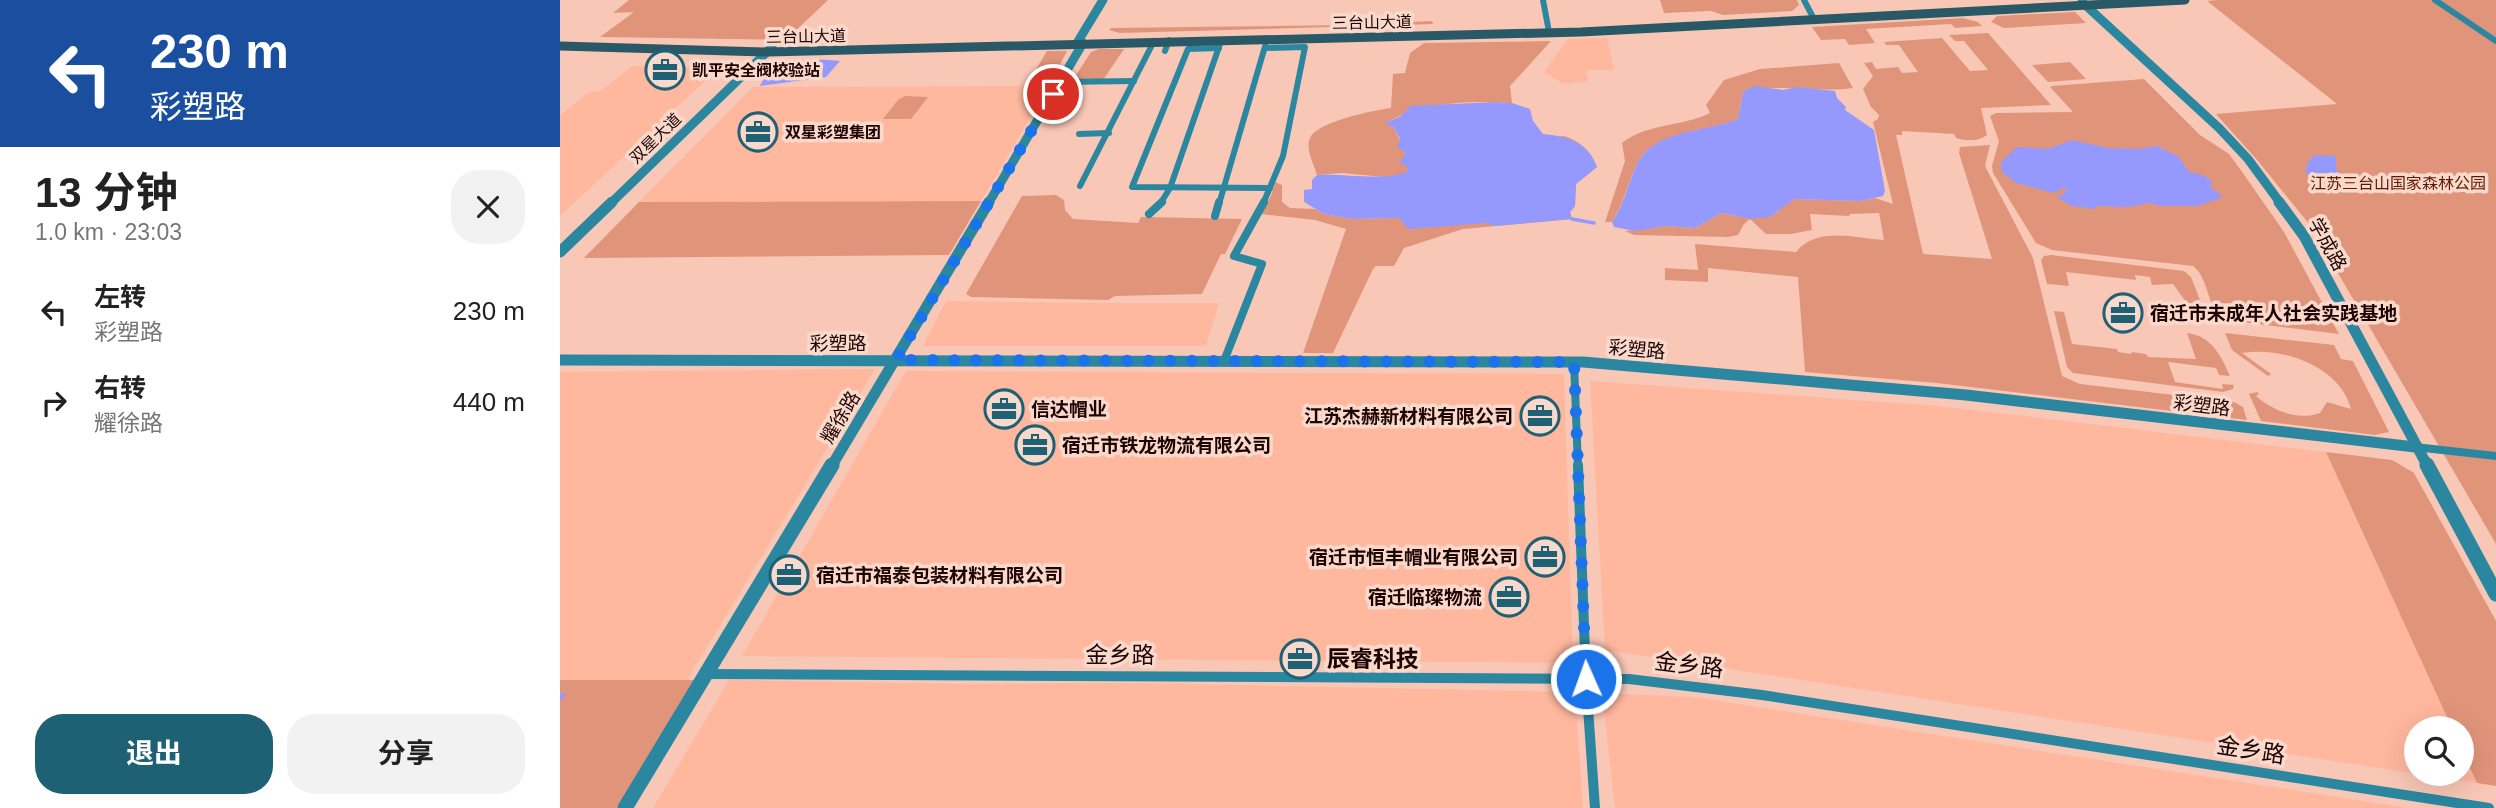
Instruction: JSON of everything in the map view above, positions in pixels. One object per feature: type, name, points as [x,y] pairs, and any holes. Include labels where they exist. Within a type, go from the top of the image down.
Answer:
[{"type":"main road","name":"三台山大道","points":[[2079,3],[2108,0]]},
{"type":"main road","name":"三台山大道","points":[[1083,41],[1169,40],[1221,44],[1267,38],[1549,31],[2079,3],[2185,0]]},
{"type":"main road","name":"三台山大道","points":[[560,45],[765,49],[1549,31]]},
{"type":"street","points":[[1083,41],[1103,0]]},
{"type":"street","points":[[1083,41],[1112,0]]},
{"type":"street","points":[[1542,0],[1549,31]]},
{"type":"street","points":[[1804,0],[1814,19]]},
{"type":"street","points":[[2435,0],[2496,41]]},
{"type":"street","name":"学成路","points":[[2079,3],[2219,128],[2279,200],[2304,236],[2496,594]]},
{"type":"street","points":[[1215,216],[1267,38]]},
{"type":"street","points":[[1165,51],[1169,40]]},
{"type":"street","name":"耀徐路","points":[[625,808],[896,360],[1083,41]]},
{"type":"street","points":[[1080,186],[1154,41]]},
{"type":"street","points":[[1149,214],[1163,201],[1170,188],[1221,44],[1188,49],[1132,187],[1170,188],[1270,188]]},
{"type":"street","points":[[1224,360],[1262,264],[1234,256],[1268,196],[1283,156],[1305,47],[1265,48]]},
{"type":"street","name":"双星大道","points":[[560,241],[765,49]]},
{"type":"street","name":"双星大道","points":[[560,252],[765,49]]},
{"type":"street","points":[[1059,82],[1134,81]]},
{"type":"street","points":[[1079,134],[1109,133]]},
{"type":"street","name":"彩塑路","points":[[560,360],[1574,362],[1966,395],[2496,456]]},
{"type":"street","points":[[1574,362],[1586,679],[1595,808]]},
{"type":"street","name":"金乡路","points":[[708,674],[1629,679],[1762,695],[2489,808]]},
{"type":"shaded area","points":[[1607,38],[1614,70],[1586,70],[1588,81],[1564,84],[1544,72],[1568,39]]},
{"type":"shaded area","points":[[632,66],[719,68],[560,216],[560,115],[589,92],[601,91]]},
{"type":"shaded area","points":[[1049,86],[981,201],[639,202],[753,87]]},
{"type":"shaded area","points":[[946,301],[1219,303],[1206,346],[923,346]]},
{"type":"shaded area","points":[[875,369],[687,680],[560,680],[560,372]]},
{"type":"shaded area","points":[[906,371],[1564,374],[1573,663],[742,656]]},
{"type":"shaded area","points":[[1590,381],[1939,406],[2326,452],[2447,716],[2404,716],[2404,772],[1605,650]]},
{"type":"shaded area","points":[[729,680],[970,684],[1135,683],[1575,692],[1583,808],[653,808]]},
{"type":"shaded area","points":[[1602,693],[1693,697],[2408,808],[1615,808]]},
{"type":"green space","points":[[629,0],[828,0],[789,37],[790,40],[600,37],[634,12],[613,13]]},
{"type":"green space","points":[[1660,0],[1797,0],[1799,5],[1792,11],[1723,15],[1711,11],[1664,13]]},
{"type":"green space","name":"江苏三台山国家森林公园","points":[[2496,0],[2496,544],[2310,225],[2216,114],[2337,104],[2207,1]]},
{"type":"green space","points":[[2075,12],[2086,23],[2004,28],[1991,22],[1997,16]]},
{"type":"green space","points":[[1963,18],[1978,22],[1982,26],[1955,28],[1951,24],[1866,29],[1875,43],[1849,45],[1845,39],[1821,40],[1812,27]]},
{"type":"green space","points":[[1432,21],[1433,24],[1120,33],[1109,30],[1111,28],[1357,25]]},
{"type":"green space","points":[[1988,33],[2051,105],[1981,108],[1987,135],[1976,140],[1956,138],[1954,134],[1902,131],[1902,135],[1896,135],[1923,254],[1992,259],[1959,153],[1960,147],[1990,145],[1985,166],[2033,258],[2062,376],[2080,384],[2234,402],[2243,407],[2247,420],[1937,383],[1805,372],[1798,277],[1708,268],[1708,282],[1665,280],[1665,268],[1698,270],[1695,244],[1796,252],[1805,244],[1825,236],[1884,240],[1879,213],[1849,216],[1810,214],[1812,230],[1791,234],[1766,234],[1750,219],[1738,235],[1728,237],[1634,235],[1625,231],[1665,226],[1695,228],[1722,213],[1735,216],[1778,212],[1782,205],[1794,199],[1861,201],[1875,198],[1893,204],[1873,122],[1879,115],[1871,107],[1863,89],[1873,76],[1864,63],[1872,62],[1876,69],[1898,67],[1902,73],[1918,72],[1899,45],[1886,45],[1884,42],[1942,38],[1970,71],[1988,70],[1964,41],[1955,41],[1949,35]]},
{"type":"green space","points":[[1551,41],[1510,86],[1512,103],[1447,104],[1414,111],[1386,123],[1394,128],[1406,153],[1404,156],[1564,136],[1575,141],[1588,151],[1597,167],[1576,184],[1575,206],[1570,212],[1572,219],[1463,229],[1404,248],[1394,266],[1376,266],[1373,269],[1333,353],[1303,353],[1346,229],[1315,220],[1261,214],[1275,182],[1282,185],[1282,202],[1290,208],[1315,209],[1324,214],[1351,219],[1399,218],[1395,178],[1342,173],[1317,175],[1309,147],[1310,138],[1315,132],[1334,122],[1391,108],[1393,74],[1405,73],[1410,53],[1424,43]]},
{"type":"green space","points":[[1099,49],[1124,49],[1103,80],[1073,80],[1091,52]]},
{"type":"green space","points":[[1047,51],[1067,51],[1049,86],[1026,86]]},
{"type":"green space","points":[[2070,62],[2086,79],[2048,82],[2032,65]]},
{"type":"green space","points":[[1839,63],[1853,88],[1770,88],[1743,92],[1738,119],[1683,134],[1645,152],[1612,222],[1605,222],[1625,161],[1622,143],[1653,128],[1688,121],[1710,113],[1706,105],[1724,80],[1760,69]]},
{"type":"green space","points":[[2144,79],[2200,135],[2229,154],[2284,232],[2339,334],[2225,320],[2214,309],[2203,278],[2193,266],[2052,250],[2036,243],[1993,173],[1992,166],[1999,141],[1990,116],[1996,113],[2073,112],[2050,87]]},
{"type":"green space","points":[[905,96],[928,97],[911,119],[883,119],[898,100]]},
{"type":"green space","points":[[1056,195],[1064,200],[1065,210],[1073,219],[1138,223],[1141,217],[1242,219],[1202,294],[1115,296],[1108,300],[971,297],[966,294],[1022,196]]},
{"type":"green space","points":[[981,201],[949,255],[584,258],[639,202]]},
{"type":"green space","points":[[2044,256],[2184,271],[2191,277],[2203,308],[2192,310],[2173,284],[2152,285],[2150,277],[2135,275],[2136,280],[2066,272],[2069,286],[2047,284],[2041,260]]},
{"type":"green space","points":[[2054,311],[2064,312],[2072,344],[2117,349],[2118,352],[2146,354],[2148,357],[2196,359],[2187,333],[2203,338],[2214,348],[2230,376],[2219,375],[2216,368],[2168,362],[2175,382],[2223,389],[2222,384],[2234,385],[2233,389],[2223,392],[2073,373],[2067,367]]},
{"type":"green space","points":[[2225,333],[2334,345],[2341,359],[2353,361],[2389,432],[2375,435],[2261,421],[2249,394],[2257,392],[2259,394],[2256,396],[2270,406],[2294,415],[2320,413],[2327,402],[2351,409],[2345,394],[2335,381],[2322,371],[2291,356],[2242,353],[2271,374],[2268,376],[2232,350]]},
{"type":"green space","points":[[2326,452],[2392,460],[2414,473],[2496,621],[2496,786],[2477,783],[2474,777],[2474,716],[2447,716]]},
{"type":"green space","points":[[560,680],[695,680],[617,808],[560,808]]},
{"type":"water","points":[[806,60],[840,61],[826,77],[760,86],[766,77],[783,65]]},
{"type":"water","points":[[1754,86],[1783,90],[1797,87],[1835,91],[1837,98],[1846,107],[1845,110],[1874,130],[1885,191],[1883,196],[1861,201],[1794,199],[1770,217],[1750,219],[1722,213],[1695,228],[1665,226],[1635,231],[1614,227],[1612,222],[1638,162],[1646,151],[1669,137],[1738,119],[1743,92]]},
{"type":"water","points":[[1512,103],[1530,109],[1533,121],[1543,134],[1576,142],[1593,158],[1597,167],[1576,184],[1575,206],[1570,212],[1572,219],[1494,226],[1488,223],[1408,229],[1399,218],[1351,219],[1324,214],[1304,202],[1304,190],[1312,189],[1312,180],[1317,175],[1377,177],[1408,171],[1406,165],[1399,163],[1406,153],[1397,147],[1400,139],[1394,128],[1385,123],[1401,116],[1410,106]]},
{"type":"water","points":[[2072,140],[2108,148],[2139,149],[2157,146],[2179,157],[2189,172],[2203,175],[2212,181],[2210,187],[2221,195],[2221,198],[2198,206],[2161,206],[2149,203],[2129,207],[2097,206],[2096,209],[2072,206],[2057,197],[2067,191],[2064,188],[2053,193],[2016,183],[2002,172],[2001,162],[2017,147],[2048,149]]},
{"type":"water","points":[[2314,155],[2336,156],[2336,169],[2345,177],[2343,181],[2323,183],[2306,173],[2307,164]]},
{"type":"waterway","points":[[1572,219],[1594,223]]},
{"type":"waterway","points":[[560,698],[563,695]]},
{"type":"place","name":"凯平安全阀校验站","points":[[665,70]]},
{"type":"place","name":"双星彩塑集团","points":[[758,132]]},
{"type":"place","name":"宿迁市未成年人社会实践基地","points":[[2123,313]]},
{"type":"place","name":"信达帽业","points":[[1004,409]]},
{"type":"place","name":"江苏杰赫新材料有限公司","points":[[1540,416]]},
{"type":"place","name":"宿迁市铁龙物流有限公司","points":[[1035,445]]},
{"type":"place","name":"宿迁市恒丰帽业有限公司","points":[[1545,557]]},
{"type":"place","name":"宿迁市福泰包装材料有限公司","points":[[789,575]]},
{"type":"place","name":"宿迁临璨物流","points":[[1509,597]]},
{"type":"place","name":"辰睿科技","points":[[1300,659]]},
{"type":"route","points":[[1053,94],[896,360],[1574,362],[1586,679]]}]
